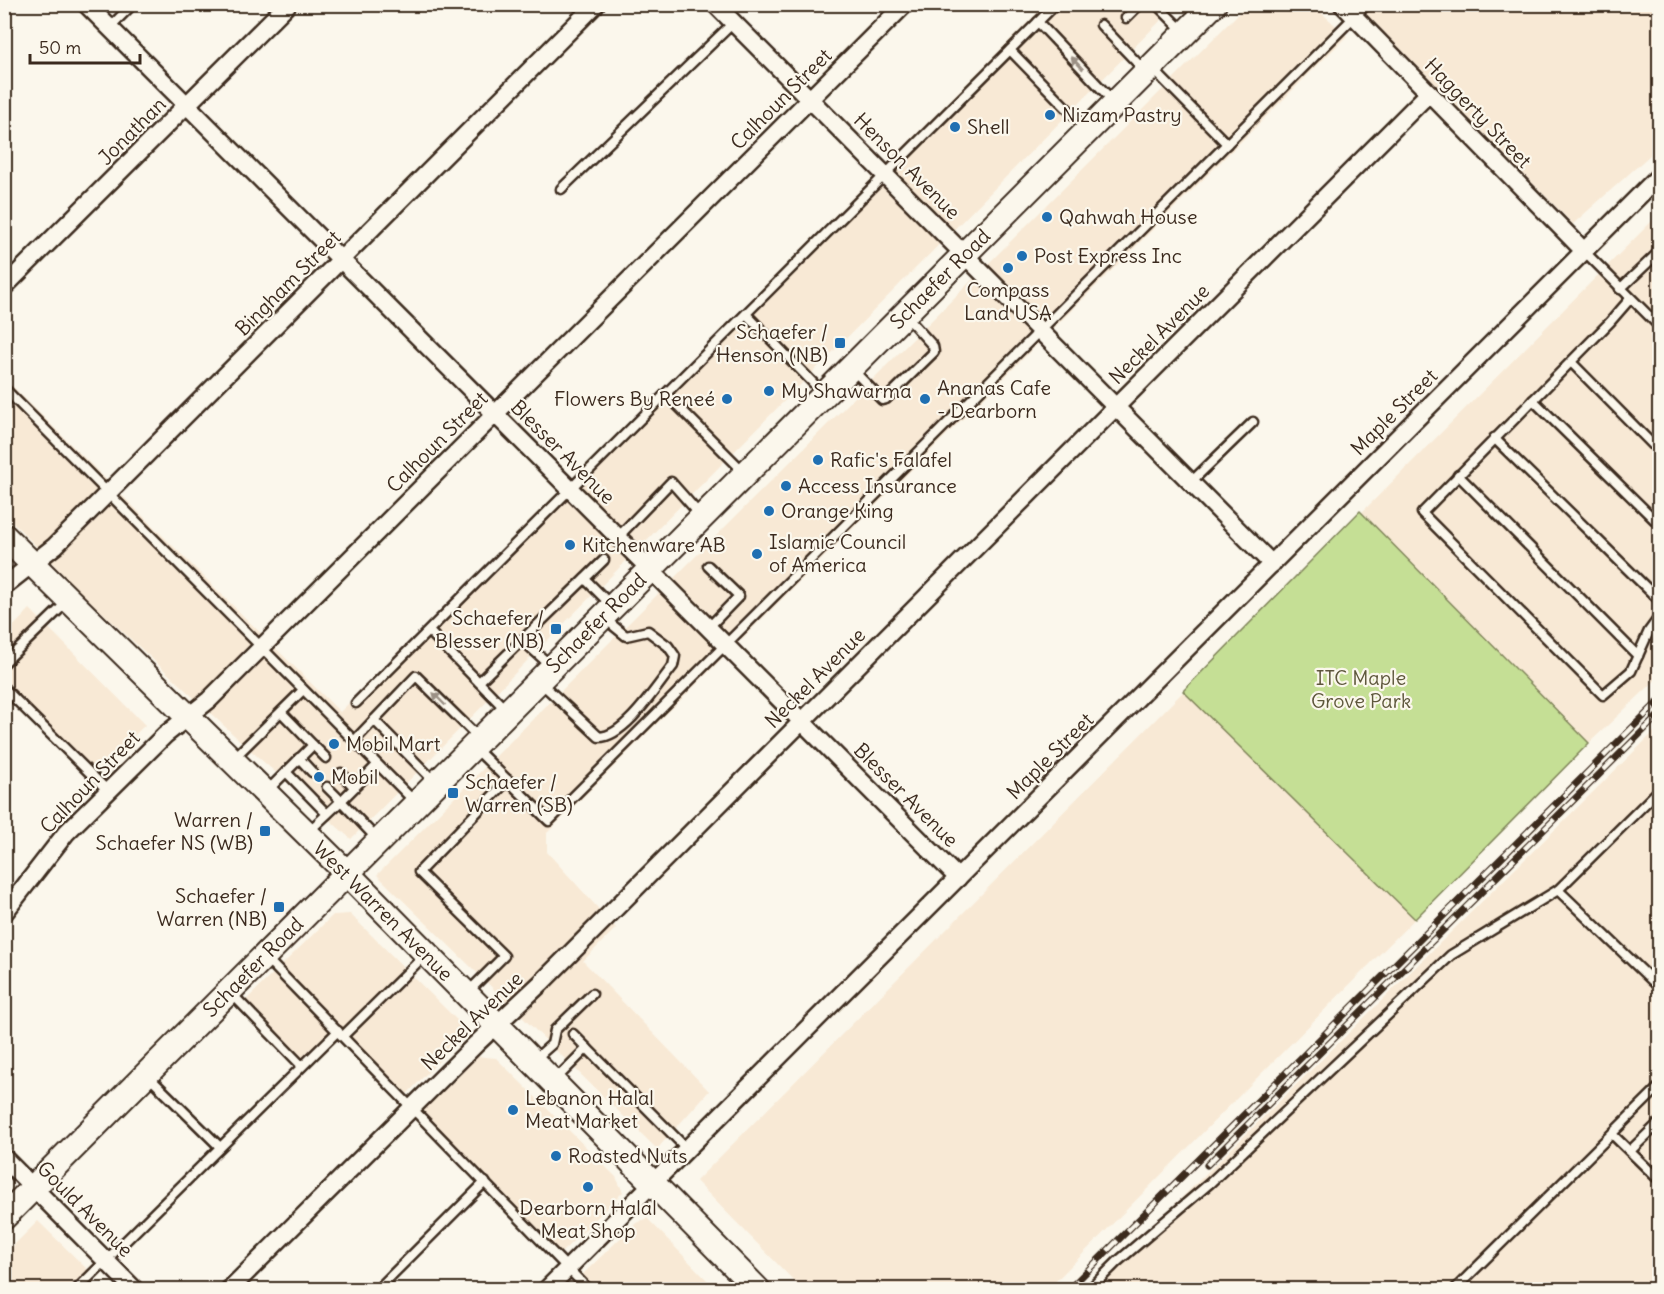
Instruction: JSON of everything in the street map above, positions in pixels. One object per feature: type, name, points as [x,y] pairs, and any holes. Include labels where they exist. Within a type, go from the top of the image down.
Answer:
[{"type":"main road","name":"Schaefer Road","points":[[4,1217],[1214,4]]},
{"type":"main road","name":"West Warren Avenue","points":[[4,536],[347,873],[758,1290]]},
{"type":"street","name":"Blesser Avenue","points":[[86,4],[958,878]]},
{"type":"street","name":"Jonathan","points":[[4,287],[288,4]]},
{"type":"street","name":"Bingham Street","points":[[4,586],[55,546],[596,4]]},
{"type":"street","name":"Henson Avenue","points":[[715,4],[1272,564]]},
{"type":"street","name":"Calhoun Street","points":[[4,913],[66,833],[165,735],[206,702],[261,648],[905,4]]},
{"type":"street","name":"Haggerty Street","points":[[1342,4],[1584,251]]},
{"type":"street","name":"Neckel Avenue","points":[[229,1290],[1429,93]]},
{"type":"street","name":"Maple Street","points":[[546,1290],[1659,175]]},
{"type":"street","name":"Gould Avenue","points":[[4,1158],[135,1290]]},
{"type":"lane","points":[[109,28],[133,4]]},
{"type":"lane","points":[[356,703],[1056,4]]},
{"type":"lane","points":[[1126,18],[1140,4]]},
{"type":"lane","points":[[1156,4],[1186,33]]},
{"type":"lane","points":[[354,741],[416,676],[508,780],[549,820],[1367,4]]},
{"type":"lane","points":[[1038,22],[1116,104]]},
{"type":"lane","points":[[561,189],[733,23]]},
{"type":"lane","points":[[1101,25],[1227,144]]},
{"type":"lane","points":[[1010,50],[1088,131]]},
{"type":"lane","points":[[1620,290],[1659,250]]},
{"type":"lane","points":[[1584,251],[1659,327]]},
{"type":"lane","points":[[1629,299],[1422,513],[1603,695],[1631,671],[1659,616]]},
{"type":"lane","points":[[746,314],[825,394]]},
{"type":"lane","points":[[851,368],[882,400],[886,399],[934,352],[933,346],[904,315]]},
{"type":"lane","points":[[1570,362],[1659,452]]},
{"type":"lane","points":[[4,388],[416,804]]},
{"type":"lane","points":[[666,394],[746,474]]},
{"type":"lane","points":[[1533,400],[1659,525]]},
{"type":"lane","points":[[1191,482],[1253,422]]},
{"type":"lane","points":[[1494,438],[1659,601]]},
{"type":"lane","points":[[1458,475],[1638,656]]},
{"type":"lane","points":[[618,537],[671,482],[702,517]]},
{"type":"lane","points":[[479,682],[604,560]]},
{"type":"lane","points":[[708,566],[739,596],[709,627]]},
{"type":"lane","points":[[522,640],[545,674],[599,737],[608,737],[627,722],[673,666],[675,656],[668,646],[648,631],[626,636],[585,579]]},
{"type":"lane","points":[[4,663],[69,600]]},
{"type":"lane","points":[[429,631],[508,712]]},
{"type":"lane","points":[[4,688],[108,791]]},
{"type":"lane","points":[[232,761],[303,690]]},
{"type":"lane","points":[[280,712],[326,758]]},
{"type":"lane","points":[[374,720],[436,784]]},
{"type":"lane","points":[[265,793],[313,745]]},
{"type":"lane","points":[[299,758],[312,772]]},
{"type":"lane","points":[[306,834],[377,765]]},
{"type":"lane","points":[[286,772],[327,813]]},
{"type":"lane","points":[[340,773],[354,787]]},
{"type":"lane","points":[[466,993],[504,956],[420,872],[508,780]]},
{"type":"lane","points":[[327,787],[379,841]]},
{"type":"lane","points":[[1089,1290],[1117,1262],[1210,1183],[1451,955],[1558,890],[1659,789]]},
{"type":"lane","points":[[1558,890],[1659,988]]},
{"type":"lane","points":[[76,1290],[302,1066],[426,954]]},
{"type":"lane","points":[[264,956],[589,1290]]},
{"type":"lane","points":[[229,991],[302,1066]]},
{"type":"lane","points":[[532,1061],[552,1044],[555,1030],[592,994]]},
{"type":"lane","points":[[573,1034],[687,1149]]},
{"type":"lane","points":[[553,1082],[587,1048]]},
{"type":"lane","points":[[146,1073],[220,1147]]},
{"type":"lane","points":[[1454,1290],[1659,1086]]},
{"type":"lane","points":[[1630,1151],[1659,1122]]},
{"type":"lane","points":[[1612,1134],[1656,1177],[1659,1173]]},
{"type":"lane","points":[[377,1290],[485,1182]]},
{"type":"shaded area","points":[[1045,5],[1176,5],[351,839],[249,749],[78,590],[5,514],[4,378],[340,712]]},
{"type":"shaded area","points":[[1247,5],[1313,5],[1347,36],[547,833],[547,852],[616,928],[583,961],[709,1091],[657,1149],[377,875]]},
{"type":"shaded area","points":[[1357,5],[1659,5],[1659,147],[1573,224]]},
{"type":"shaded area","points":[[1659,214],[1660,676],[1589,743],[1048,1289],[802,1289],[696,1181]]},
{"type":"shaded area","points":[[30,609],[145,725],[96,773],[5,680],[5,635]]},
{"type":"shaded area","points":[[1659,727],[1659,1289],[1089,1289]]},
{"type":"shaded area","points":[[350,914],[460,1023],[460,1039],[407,1094],[360,1050],[339,1025],[301,1061],[243,1003],[333,915]]},
{"type":"shaded area","points":[[475,1056],[496,1058],[616,1177],[623,1192],[561,1253],[421,1109]]},
{"type":"shaded area","points":[[647,1218],[716,1289],[597,1289],[582,1275],[636,1223]]},
{"type":"shaded area","points":[[38,1221],[88,1270],[68,1289],[5,1289],[5,1254]]},
{"type":"green space","name":"ITC Maple Grove Park","points":[[1360,511],[1589,743],[1415,919],[1183,691]]},
{"type":"railway","points":[[1068,1290],[1660,700]]},
{"type":"railway","points":[[1207,1165],[1660,714]]},
{"type":"place","name":"Nizam Pastry","points":[[1050,115]]},
{"type":"place","name":"Shell","points":[[955,127]]},
{"type":"place","name":"Qahwah House","points":[[1047,217]]},
{"type":"place","name":"Post Express Inc","points":[[1022,256]]},
{"type":"place","name":"Compass Land USA","points":[[1008,268]]},
{"type":"place","name":"Schaefer / Henson (NB)","points":[[840,343]]},
{"type":"place","name":"My Shawarma","points":[[769,391]]},
{"type":"place","name":"Flowers By Reneé","points":[[727,399]]},
{"type":"place","name":"Ananas Cafe - Dearborn","points":[[925,399]]},
{"type":"place","name":"Rafic's Falafel","points":[[818,460]]},
{"type":"place","name":"Access Insurance","points":[[786,486]]},
{"type":"place","name":"Orange King","points":[[769,511]]},
{"type":"place","name":"Kitchenware AB","points":[[570,545]]},
{"type":"place","name":"Islamic Council of America","points":[[757,554]]},
{"type":"place","name":"Schaefer / Blesser (NB)","points":[[556,629]]},
{"type":"place","name":"Mobil Mart","points":[[334,744]]},
{"type":"place","name":"Mobil","points":[[319,777]]},
{"type":"place","name":"Schaefer / Warren (SB)","points":[[453,793]]},
{"type":"place","name":"Warren / Schaefer NS (WB)","points":[[265,831]]},
{"type":"place","name":"Schaefer / Warren (NB)","points":[[279,907]]},
{"type":"place","name":"Lebanon Halal Meat Market","points":[[513,1110]]},
{"type":"place","name":"Roasted Nuts","points":[[556,1156]]},
{"type":"place","name":"Dearborn Halal Meat Shop","points":[[588,1187]]}]
